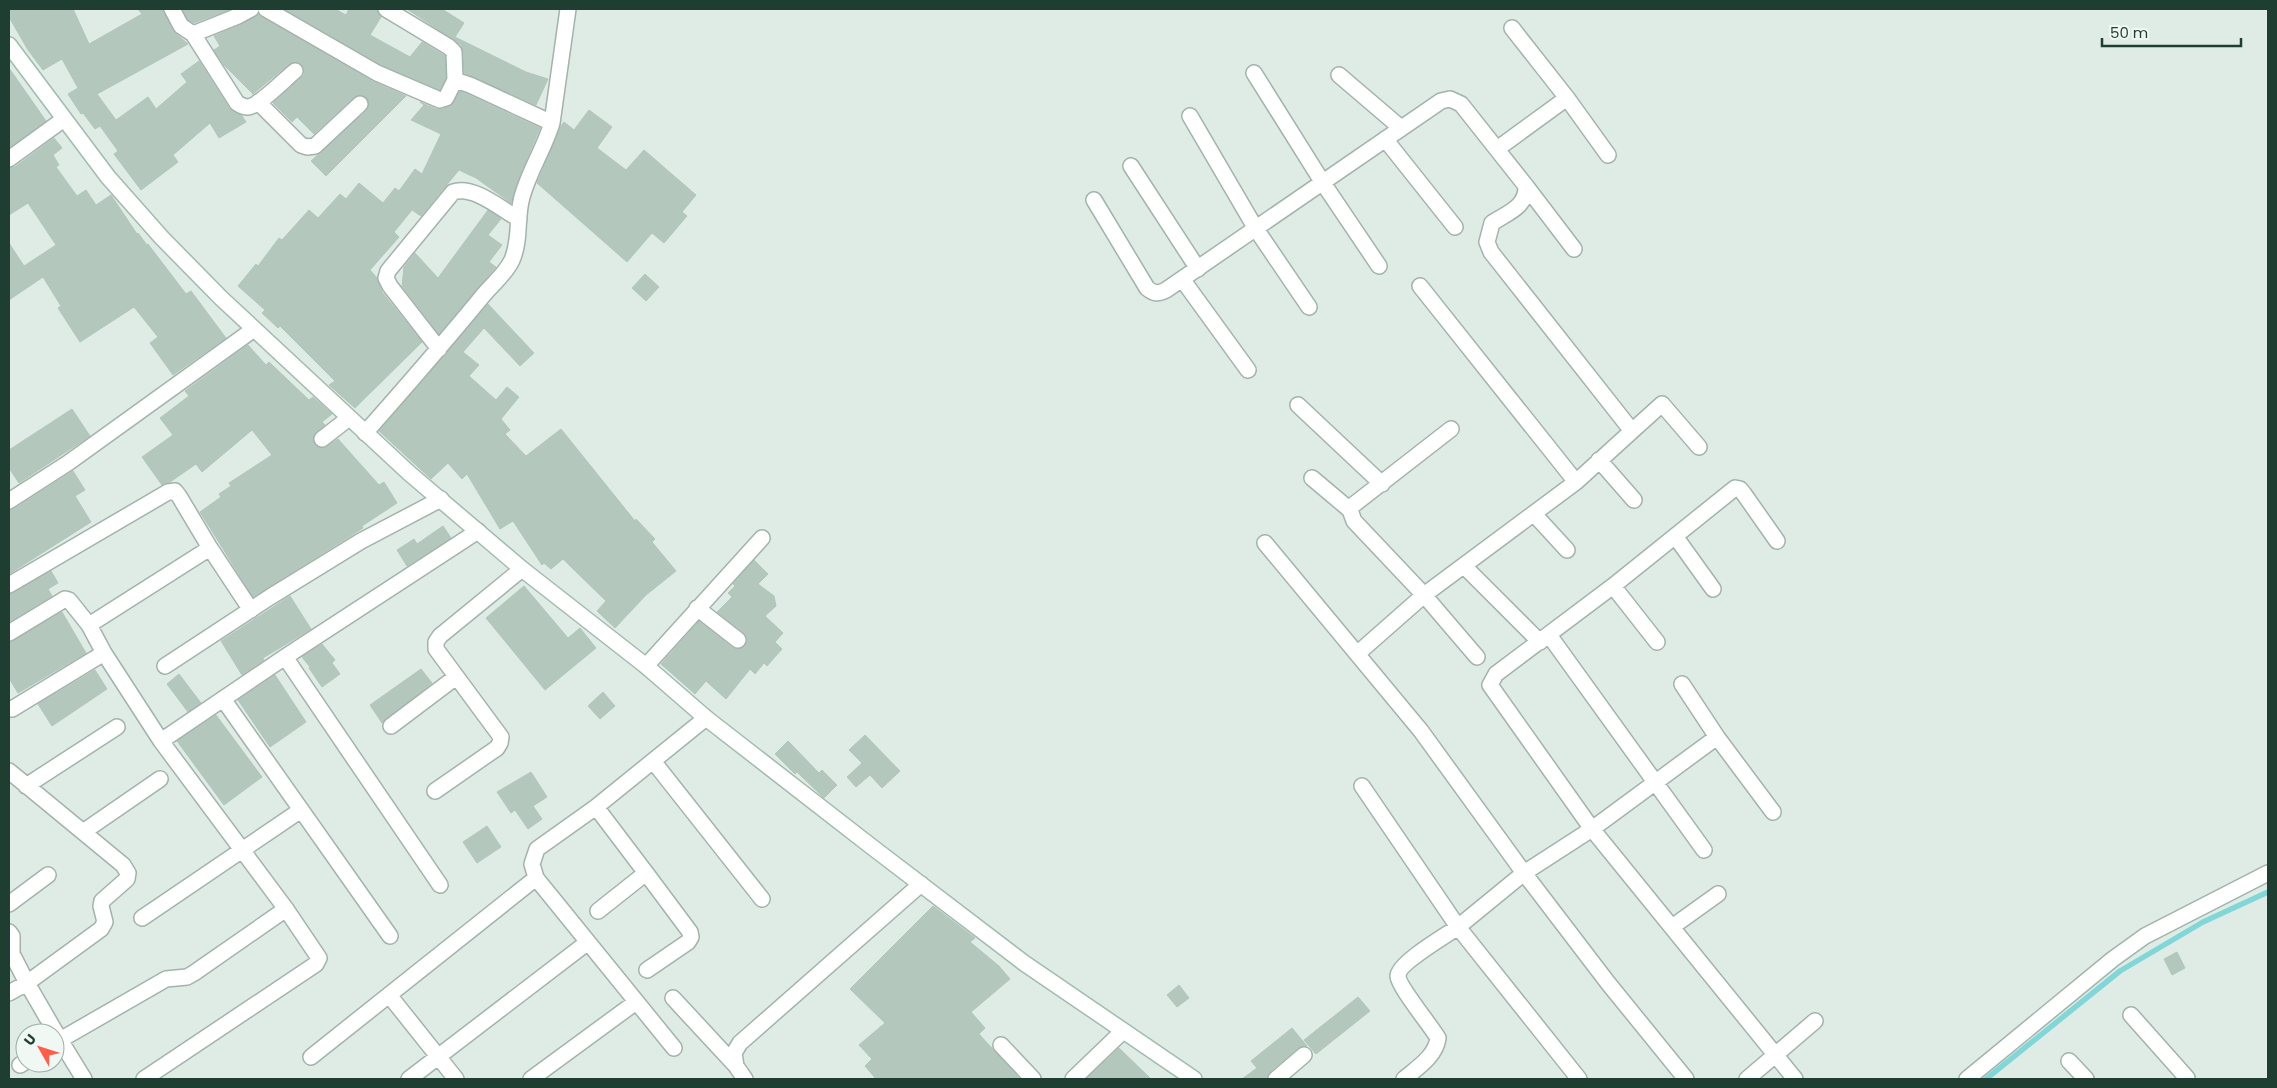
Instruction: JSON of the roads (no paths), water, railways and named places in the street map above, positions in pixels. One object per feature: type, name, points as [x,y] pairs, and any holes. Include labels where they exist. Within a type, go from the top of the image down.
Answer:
[{"type":"street","points":[[172,9],[181,26],[193,34],[237,103],[249,107],[258,102],[295,71]]},
{"type":"street","points":[[193,34],[251,9]]},
{"type":"street","points":[[266,9],[377,74],[440,100],[446,98],[455,80],[454,52],[449,46],[386,9]]},
{"type":"street","points":[[365,433],[440,349],[511,261],[519,236],[518,210],[526,181],[552,124],[568,9]]},
{"type":"street","points":[[1512,28],[1568,98],[1608,155]]},
{"type":"street","points":[[9,45],[108,177],[162,238],[254,329],[365,433],[522,569],[646,666],[706,718],[1024,963],[1191,1078]]},
{"type":"street","points":[[1254,73],[1323,183],[1379,266]]},
{"type":"street","points":[[1339,75],[1401,128]]},
{"type":"street","points":[[455,80],[470,84],[552,124]]},
{"type":"street","points":[[1497,149],[1568,98]]},
{"type":"street","points":[[1094,200],[1147,288],[1158,294],[1198,269],[1441,101],[1450,99],[1461,104],[1574,249]]},
{"type":"street","points":[[258,102],[301,145],[307,147],[315,146],[360,104]]},
{"type":"street","points":[[1190,116],[1256,229],[1309,307]]},
{"type":"street","points":[[9,159],[64,118]]},
{"type":"street","points":[[1385,139],[1456,227]]},
{"type":"street","points":[[1131,166],[1198,269]]},
{"type":"street","points":[[1526,186],[1526,196],[1523,202],[1492,223],[1487,242],[1489,247],[1632,431]]},
{"type":"street","points":[[440,349],[390,286],[386,278],[388,271],[453,192],[462,190],[474,194],[519,219]]},
{"type":"street","points":[[1182,279],[1248,370]]},
{"type":"street","points":[[1420,286],[1576,482]]},
{"type":"street","points":[[9,501],[68,463],[254,329]]},
{"type":"street","points":[[1357,654],[1424,595],[1576,482],[1662,404],[1699,447]]},
{"type":"street","points":[[1298,405],[1382,484]]},
{"type":"street","points":[[322,439],[349,418]]},
{"type":"street","points":[[1350,510],[1352,506],[1451,429]]},
{"type":"street","points":[[1599,460],[1634,500]]},
{"type":"street","points":[[1312,478],[1350,510],[1354,521],[1424,595],[1477,657]]},
{"type":"street","points":[[1777,541],[1744,494],[1740,489],[1735,488],[1613,586],[1496,674],[1490,685],[1592,829],[1795,1079]]},
{"type":"street","points":[[9,585],[168,492],[175,492],[251,610]]},
{"type":"street","points":[[165,666],[361,541],[441,499]]},
{"type":"street","points":[[1534,514],[1567,550]]},
{"type":"street","points":[[161,741],[284,656],[478,531]]},
{"type":"street","points":[[1675,536],[1713,589]]},
{"type":"street","points":[[646,666],[762,538]]},
{"type":"street","points":[[1266,543],[1421,731],[1524,874],[1608,984],[1686,1079]]},
{"type":"street","points":[[89,625],[210,548]]},
{"type":"street","points":[[1464,566],[1544,638],[1656,782],[1704,850]]},
{"type":"street","points":[[436,791],[497,748],[501,737],[436,649],[436,642],[440,636],[522,569]]},
{"type":"street","points":[[1613,586],[1657,642]]},
{"type":"street","points":[[9,633],[64,600],[69,600],[75,606],[89,625],[104,653],[161,741],[286,910],[318,958],[316,964],[144,1079]]},
{"type":"street","points":[[697,608],[738,640]]},
{"type":"street","points":[[12,709],[104,653]]},
{"type":"street","points":[[284,656],[440,885]]},
{"type":"street","points":[[391,726],[456,677]]},
{"type":"street","points":[[1682,684],[1717,737],[1773,812]]},
{"type":"street","points":[[223,699],[390,936]]},
{"type":"street","points":[[674,1048],[536,878],[532,864],[537,849],[596,807],[706,718]]},
{"type":"street","points":[[26,786],[117,726]]},
{"type":"street","points":[[1404,1079],[1431,1055],[1438,1044],[1438,1038],[1398,978],[1398,973],[1407,962],[1458,927],[1524,874],[1592,829],[1717,737]]},
{"type":"street","points":[[653,760],[762,899]]},
{"type":"street","points":[[9,771],[123,865],[128,873],[127,879],[102,901],[101,906],[105,922],[101,929],[9,993]]},
{"type":"street","points":[[83,832],[160,779]]},
{"type":"street","points":[[1362,786],[1458,927],[1579,1079]]},
{"type":"street","points":[[596,807],[690,932],[691,937],[688,942],[647,970]]},
{"type":"street","points":[[142,918],[242,852],[301,810]]},
{"type":"street","points":[[598,911],[646,874]]},
{"type":"street","points":[[1967,1079],[2113,959],[2145,936],[2174,919],[2268,874]]},
{"type":"street","points":[[9,904],[48,875]]},
{"type":"street","points":[[311,1057],[536,878]]},
{"type":"street","points":[[736,1066],[734,1053],[740,1043],[921,884]]},
{"type":"street","points":[[1672,927],[1718,894]]},
{"type":"street","points":[[65,1036],[166,979],[187,977],[194,973],[286,910]]},
{"type":"street","points":[[9,932],[12,936],[12,954],[47,1023]]},
{"type":"street","points":[[409,1079],[588,942]]},
{"type":"street","points":[[389,995],[456,1079]]},
{"type":"street","points":[[673,998],[736,1066],[745,1079]]},
{"type":"street","points":[[531,1079],[636,1002]]},
{"type":"street","points":[[2131,1015],[2187,1079]]},
{"type":"street","points":[[1747,1079],[1815,1021]]},
{"type":"street","points":[[1073,1079],[1123,1031]]},
{"type":"street","points":[[1001,1045],[1033,1079]]},
{"type":"street","points":[[65,1052],[84,1079]]},
{"type":"street","points":[[1276,1079],[1304,1055]]},
{"type":"street","points":[[2069,1061],[2086,1079]]},
{"type":"waterway","points":[[1986,1079],[2120,971],[2203,922],[2268,892]]}]
